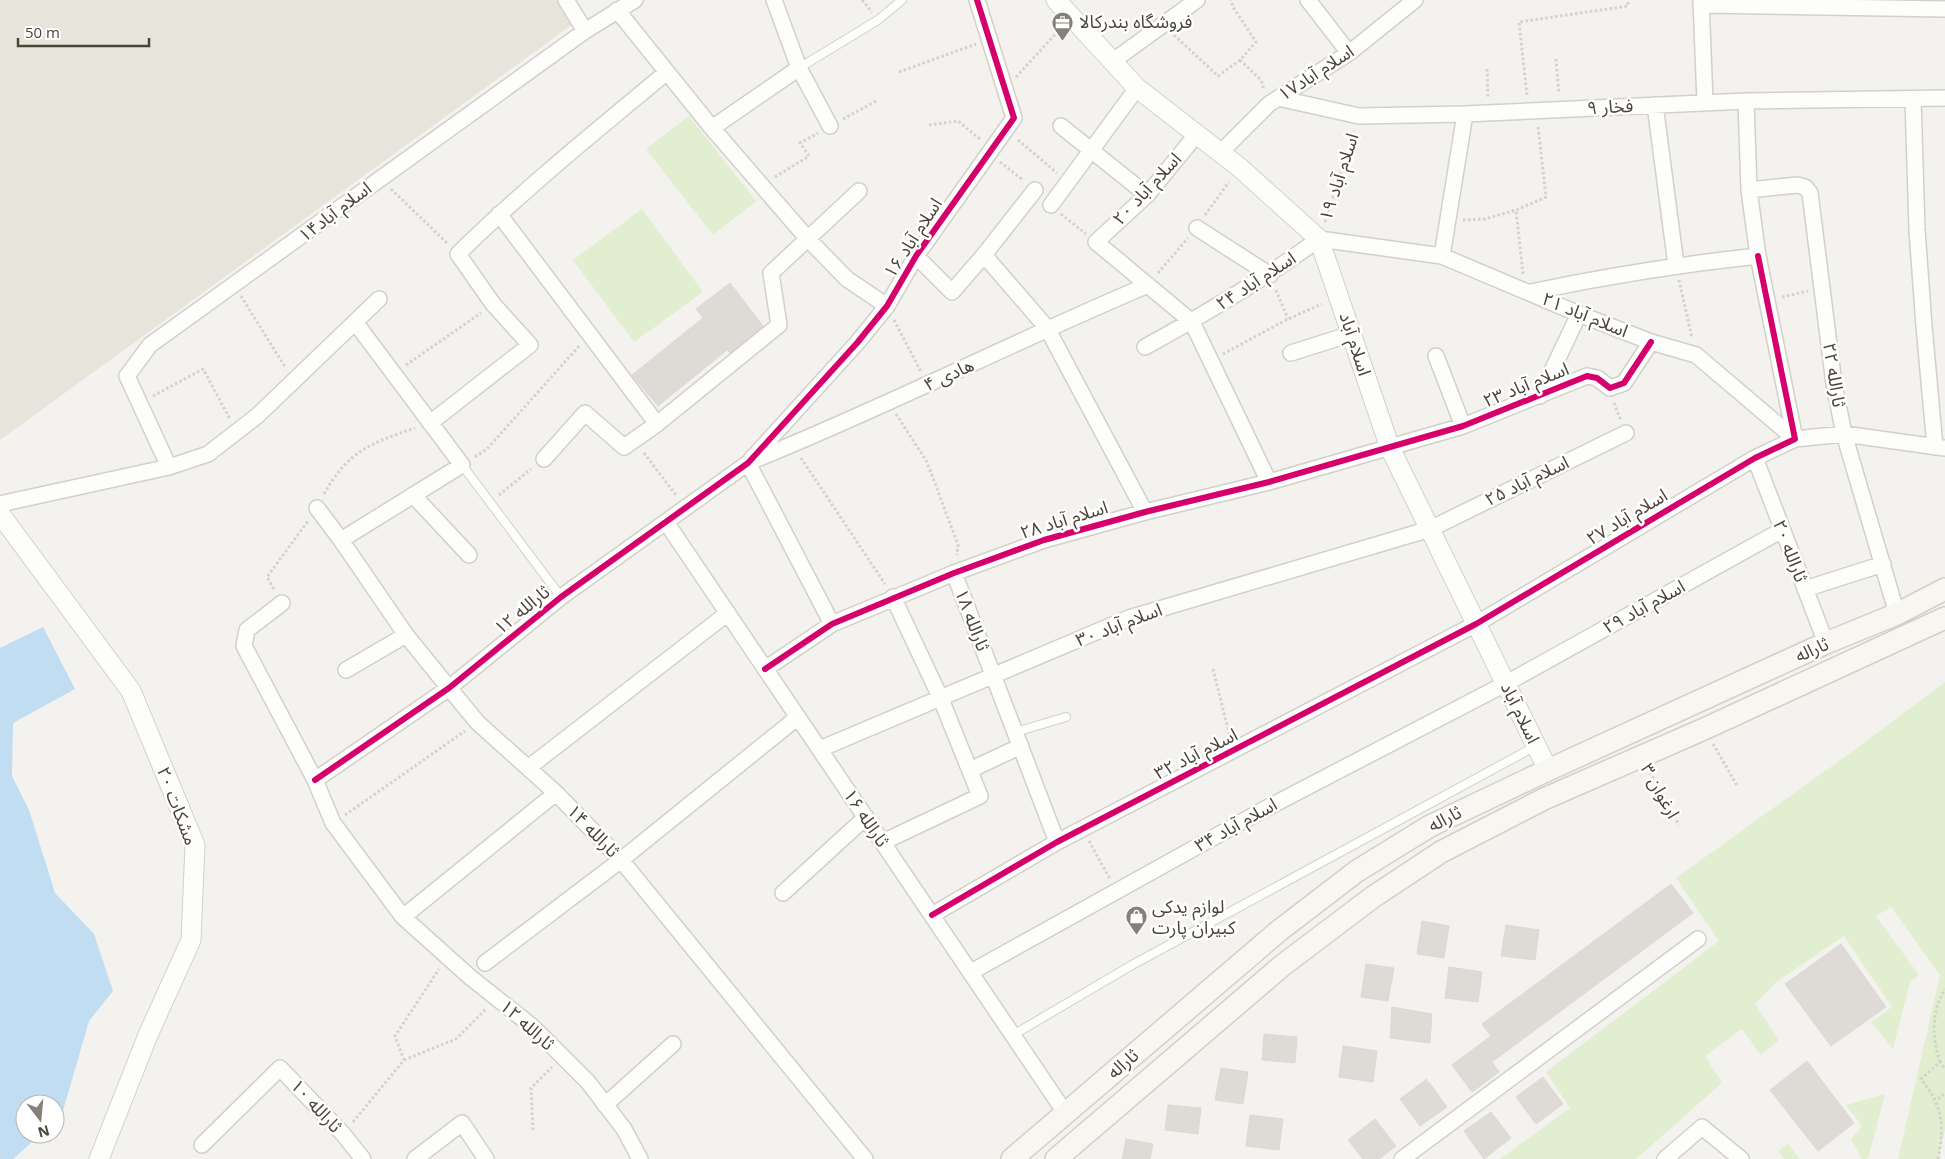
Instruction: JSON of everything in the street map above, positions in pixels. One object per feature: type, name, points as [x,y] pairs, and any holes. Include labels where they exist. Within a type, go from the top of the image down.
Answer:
[{"type":"main road","name":"ثاراله","points":[[1012,1159],[1280,930],[1357,871],[1430,826],[1826,643],[1897,614],[1945,589]]},
{"type":"main road","name":"ثاراله","points":[[1056,1159],[1284,965],[1373,897],[1441,852],[1544,799],[1704,729],[1945,618]]},
{"type":"main road","points":[[1184,1011],[1202,1033]]},
{"type":"street","points":[[566,0],[585,30]]},
{"type":"street","name":"اسلام آباد۱۴","points":[[169,467],[127,376],[150,345],[585,30],[635,0]]},
{"type":"street","points":[[774,0],[799,68],[830,126]]},
{"type":"street","name":"اسلام آباد ۱۶","points":[[748,463],[857,343],[887,306],[916,256],[1014,118],[977,0]]},
{"type":"street","name":"اسلام آباد","points":[[1056,0],[1137,88],[1221,152],[1319,239],[1390,448],[1548,770]]},
{"type":"street","points":[[1113,61],[1197,0]]},
{"type":"street","points":[[1308,0],[1349,53]]},
{"type":"street","name":"اسلام آباد۱۷","points":[[1221,152],[1274,101],[1349,53],[1415,0]]},
{"type":"street","points":[[1705,102],[1702,3],[1945,8]]},
{"type":"street","points":[[617,10],[712,128],[808,238],[847,279],[887,306]]},
{"type":"street","points":[[712,128],[799,68]]},
{"type":"street","points":[[430,423],[530,345],[493,304],[458,254],[499,214],[570,152],[668,72]]},
{"type":"street","points":[[1050,205],[1137,88]]},
{"type":"street","name":"فخار ۹","points":[[1274,101],[1359,116],[1465,114],[1705,102],[1945,98]]},
{"type":"street","points":[[1746,101],[1750,190],[1758,256],[1795,439],[1844,434],[1940,448],[1924,326],[1917,230],[1913,99]]},
{"type":"street","points":[[1655,105],[1676,265]]},
{"type":"street","points":[[1442,256],[1465,114]]},
{"type":"street","points":[[1060,126],[1147,195]]},
{"type":"street","name":"اسلام آباد ۲۰","points":[[1096,242],[1147,195],[1197,134]]},
{"type":"street","name":"ثارالله ۲۲","points":[[1750,190],[1797,185],[1805,186],[1810,193],[1834,384],[1844,434],[1897,614]]},
{"type":"street","points":[[916,256],[952,292],[1035,190]]},
{"type":"street","points":[[544,459],[585,413],[624,447],[657,424],[779,325],[771,274],[859,192]]},
{"type":"street","points":[[499,214],[657,424]]},
{"type":"street","points":[[1197,228],[1270,274]]},
{"type":"street","name":"اسلام آباد ۲۱","points":[[1319,239],[1442,256],[1579,314],[1651,342],[1696,355],[1795,439]]},
{"type":"street","name":"اسلام آباد ۲۴","points":[[1145,347],[1192,322],[1270,274],[1319,239]]},
{"type":"street","points":[[1096,242],[1192,322],[1269,482]]},
{"type":"street","points":[[984,255],[1047,328],[1145,512]]},
{"type":"street","points":[[1528,291],[1676,265],[1758,256]]},
{"type":"street","name":"هادی ۴","points":[[748,463],[889,403],[1047,328],[1148,285]]},
{"type":"street","points":[[0,504],[169,467],[208,454],[257,416],[379,299]]},
{"type":"street","points":[[1540,396],[1579,314]]},
{"type":"street","points":[[341,540],[462,466],[355,322]]},
{"type":"street","points":[[1290,353],[1351,334]]},
{"type":"street","points":[[1612,388],[1624,383],[1651,342]]},
{"type":"street","points":[[1436,356],[1463,426]]},
{"type":"street","name":"اسلام آباد ۲۳","points":[[1390,448],[1463,426],[1586,376],[1596,378],[1612,388]]},
{"type":"street","name":"اسلام آباد ۲۵","points":[[1430,529],[1626,433]]},
{"type":"street","name":"اسلام آباد ۲۷","points":[[1476,624],[1755,458],[1795,439]]},
{"type":"street","name":"اسلام آباد ۲۸","points":[[765,669],[832,624],[954,572],[1044,540],[1145,512],[1269,482],[1390,448]]},
{"type":"street","name":"ثارالله ۲۰","points":[[1755,458],[1826,643]]},
{"type":"street","points":[[748,463],[832,624]]},
{"type":"street","name":"ثارالله ۱۲","points":[[315,780],[449,688],[561,598],[748,463]]},
{"type":"street","points":[[413,495],[469,556]]},
{"type":"street","name":"ثارالله ۱۴","points":[[317,508],[406,635],[449,688],[478,722],[556,793],[621,860],[866,1159]]},
{"type":"street","name":"مشکات ۲۰","points":[[0,514],[131,691],[195,845],[191,940],[148,1035],[99,1159]]},
{"type":"street","name":"ثارالله ۱۶","points":[[666,522],[1066,1114]]},
{"type":"street","name":"اسلام آباد ۳۰","points":[[820,750],[1129,618],[1430,529]]},
{"type":"street","name":"اسلام آباد ۲۹","points":[[1506,684],[1782,530]]},
{"type":"street","points":[[1805,589],[1883,564]]},
{"type":"street","name":"ثارالله ۱۸","points":[[954,572],[1022,746],[1057,842]]},
{"type":"street","points":[[882,842],[980,796],[941,699],[893,597]]},
{"type":"street","name":"ثارالله ۱۲","points":[[282,603],[247,630],[244,646],[315,780],[333,823],[403,916],[532,1027],[588,1082],[624,1129],[640,1159]]},
{"type":"street","points":[[528,768],[728,613]]},
{"type":"street","name":"اسلام آباد ۳۲","points":[[932,916],[1057,842],[1234,752],[1476,624]]},
{"type":"street","points":[[346,670],[406,635]]},
{"type":"street","name":"اسلام آباد ۳۴","points":[[971,972],[1263,810],[1506,684]]},
{"type":"street","points":[[486,963],[621,860],[798,717]]},
{"type":"street","points":[[970,770],[1022,746]]},
{"type":"street","points":[[403,916],[556,793]]},
{"type":"street","points":[[783,893],[866,817]]},
{"type":"street","points":[[1402,1159],[1698,939]]},
{"type":"street","points":[[605,1104],[673,1044]]},
{"type":"street","name":"ثارالله ۱۰","points":[[202,1145],[280,1068],[343,1134],[363,1159]]},
{"type":"street","points":[[415,1159],[462,1123],[486,1159]]},
{"type":"street","points":[[1665,1159],[1702,1127],[1741,1159]]},
{"type":"lane","points":[[799,68],[878,20],[902,0]]},
{"type":"lane","points":[[462,466],[561,598]]},
{"type":"lane","points":[[1016,732],[1066,717]]},
{"type":"lane","points":[[1013,1035],[1132,964],[1536,746]]},
{"type":"path","points":[[1163,24],[1218,76],[1240,60],[1256,42],[1233,7],[1232,0]]},
{"type":"path","points":[[1448,220],[1485,219],[1516,210],[1546,197],[1519,22],[1628,6],[1628,0]]},
{"type":"path","points":[[1006,89],[1072,16]]},
{"type":"path","points":[[899,72],[989,39]]},
{"type":"path","points":[[1556,59],[1560,109]]},
{"type":"path","points":[[1240,60],[1261,80],[1274,101]]},
{"type":"path","points":[[1487,69],[1489,113]]},
{"type":"path","points":[[928,125],[958,121],[1035,190]]},
{"type":"path","points":[[1006,130],[1068,181]]},
{"type":"path","points":[[762,185],[809,156],[800,144]]},
{"type":"path","points":[[380,179],[458,254]]},
{"type":"path","points":[[1050,205],[1096,242]]},
{"type":"path","points":[[1516,210],[1528,291]]},
{"type":"path","points":[[1676,265],[1696,355]]},
{"type":"path","points":[[1270,274],[1288,319]]},
{"type":"path","points":[[234,286],[294,380]]},
{"type":"path","points":[[1767,300],[1821,288]]},
{"type":"path","points":[[1210,360],[1288,319],[1339,297]]},
{"type":"path","points":[[394,374],[493,304]]},
{"type":"path","points":[[887,306],[928,385]]},
{"type":"path","points":[[462,466],[487,449],[590,335]]},
{"type":"path","points":[[139,403],[203,369],[237,431]]},
{"type":"path","points":[[1612,388],[1614,403],[1626,433]]},
{"type":"path","points":[[634,440],[686,508]]},
{"type":"path","points":[[793,445],[893,597]]},
{"type":"path","points":[[490,502],[544,459]]},
{"type":"path","points":[[1213,669],[1234,752]]},
{"type":"path","points":[[333,823],[478,722]]},
{"type":"path","points":[[1704,729],[1738,787]]},
{"type":"path","points":[[1082,829],[1116,892]]},
{"type":"path","points":[[404,1060],[395,1036],[448,956]]},
{"type":"path","points":[[1945,989],[1937,1006],[1934,1020],[1935,1042],[1940,1062],[1945,1069]]},
{"type":"path","points":[[343,1134],[404,1060],[456,1038],[497,998]]},
{"type":"path","points":[[533,1130],[531,1088],[562,1056]]},
{"type":"path","points":[[1938,1159],[1943,1146],[1944,1122],[1938,1099],[1922,1079],[1940,1062]]},
{"type":"path","points":[[1938,1099],[1945,1093]]},
{"type":"shaded area","points":[[0,0],[556,0],[573,24],[0,440]]},
{"type":"green space","points":[[689,116],[756,201],[713,235],[646,149]]},
{"type":"green space","points":[[642,209],[703,292],[634,342],[573,260]]},
{"type":"green space","points":[[1945,682],[1945,1130],[1938,1159],[1898,1159],[1940,975],[1891,907],[1876,916],[1919,975],[1910,982],[1893,1049],[1871,1022],[1892,1007],[1844,936],[1776,982],[1755,1004],[1779,1040],[1761,1055],[1742,1029],[1705,1056],[1722,1083],[1636,1159],[1500,1159],[1570,1108],[1546,1072],[1719,941],[1676,878],[1846,756]]},
{"type":"green space","points":[[1885,1094],[1868,1159],[1862,1159],[1851,1139],[1862,1126],[1846,1105]]},
{"type":"green space","points":[[1788,1144],[1800,1159],[1784,1159],[1778,1151]]},
{"type":"water","points":[[43,627],[75,689],[13,723],[12,776],[29,810],[55,893],[94,934],[113,991],[89,1021],[65,1104],[65,1094],[15,1094],[15,1144],[30,1144],[13,1159],[0,1159],[0,648]]},
{"type":"building","points":[[730,283],[763,326],[730,353],[727,350],[658,406],[632,375],[703,318],[696,309]]},
{"type":"building","points":[[1671,884],[1693,913],[1492,1062],[1499,1072],[1472,1092],[1452,1065],[1491,1036],[1482,1024]]},
{"type":"building","points":[[1422,921],[1449,926],[1444,958],[1417,954]]},
{"type":"building","points":[[1506,925],[1539,930],[1535,960],[1501,956]]},
{"type":"building","points":[[1841,944],[1886,1007],[1831,1046],[1785,984]]},
{"type":"building","points":[[1366,964],[1394,968],[1388,1001],[1361,997]]},
{"type":"building","points":[[1449,967],[1482,972],[1478,1002],[1445,998]]},
{"type":"building","points":[[1392,1007],[1432,1014],[1430,1043],[1390,1038]]},
{"type":"building","points":[[1264,1034],[1297,1037],[1295,1063],[1262,1060]]},
{"type":"building","points":[[1343,1046],[1377,1051],[1373,1082],[1339,1077]]},
{"type":"building","points":[[1807,1061],[1854,1123],[1818,1151],[1770,1090]]},
{"type":"building","points":[[1221,1068],[1248,1072],[1243,1104],[1215,1100]]},
{"type":"building","points":[[1543,1077],[1563,1104],[1536,1124],[1516,1097]]},
{"type":"building","points":[[1427,1079],[1427,1084],[1429,1082],[1447,1107],[1420,1126],[1400,1099]]},
{"type":"building","points":[[1168,1105],[1201,1108],[1198,1134],[1165,1130]]},
{"type":"building","points":[[1491,1112],[1511,1138],[1484,1159],[1464,1131]]},
{"type":"building","points":[[1250,1115],[1283,1119],[1279,1150],[1246,1146]]},
{"type":"building","points":[[1375,1119],[1396,1146],[1379,1159],[1363,1159],[1348,1140]]},
{"type":"building","points":[[1126,1139],[1153,1144],[1150,1159],[1122,1159]]},
{"type":"cycle path","points":[[315,780],[449,688],[561,597],[748,463],[857,343],[887,306],[916,256],[1014,118],[977,0]]},
{"type":"cycle path","points":[[932,915],[1057,842],[1476,624],[1755,458],[1795,439],[1758,256]]},
{"type":"cycle path","points":[[765,669],[832,624],[954,573],[1044,540],[1145,512],[1269,482],[1463,426],[1587,376],[1597,378],[1610,388],[1624,383],[1651,342]]},
{"type":"place","name":"فروشگاه بندرکالا","points":[[1063,41]]},
{"type":"place","name":"لوازم یدکی کبیران پارت","points":[[1136,936]]}]
